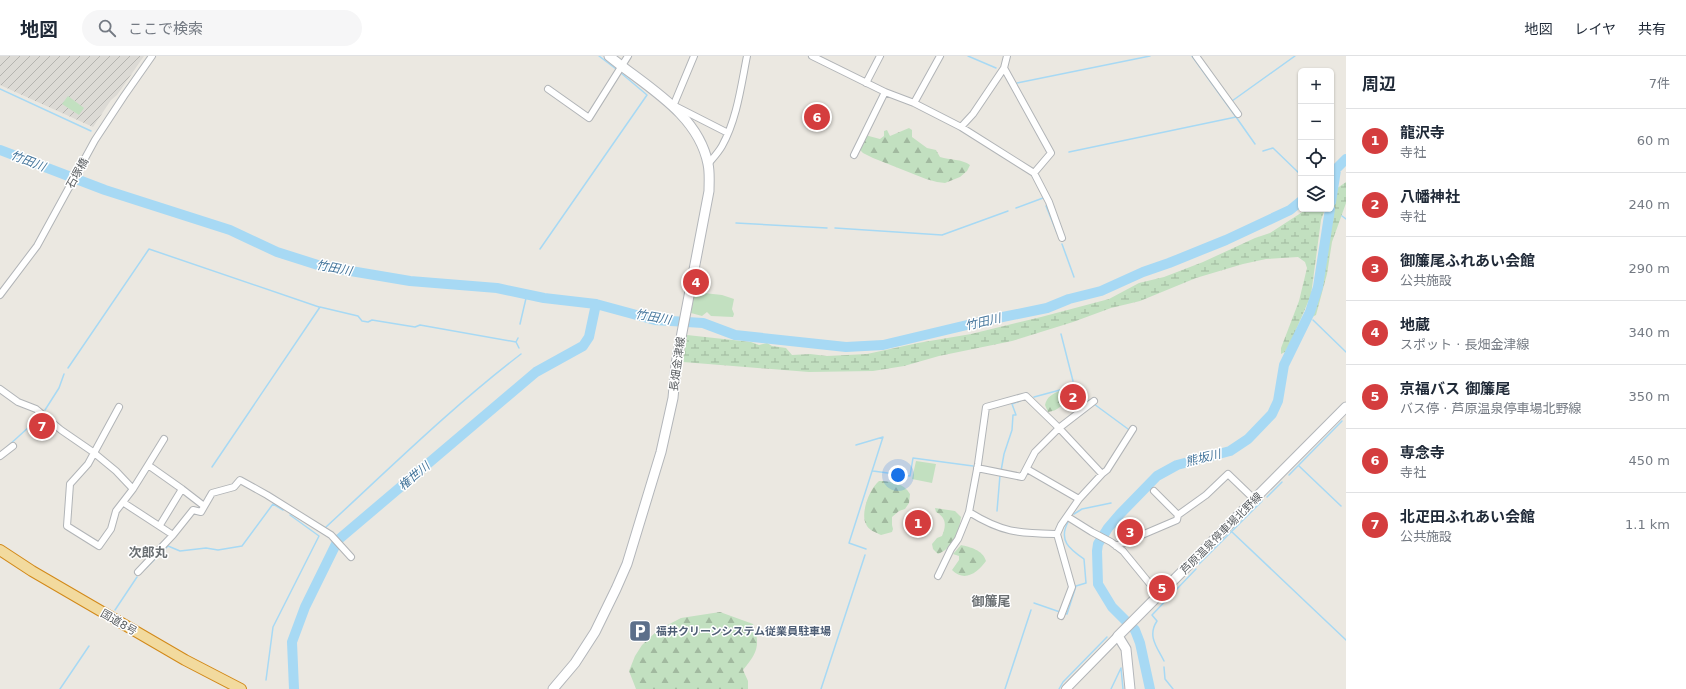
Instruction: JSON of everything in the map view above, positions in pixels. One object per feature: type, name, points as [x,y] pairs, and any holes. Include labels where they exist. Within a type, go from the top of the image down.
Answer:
[{"type":"highway","name":"国道8号","points":[[0,550],[32,571],[185,660],[240,689]]},
{"type":"main road","name":"長畑金津線","points":[[553,689],[575,663],[595,632],[627,564],[661,452],[673,398],[676,364],[708,191],[708,164],[700,140],[694,130],[673,105],[608,56]]},
{"type":"main road","name":"芦原温泉停車場北野線","points":[[1118,636],[1344,411]]},
{"type":"main road","points":[[1118,636],[1126,649],[1130,689]]},
{"type":"street","name":"石塚橋","points":[[0,295],[37,246],[95,140],[152,56]]},
{"type":"street","points":[[548,89],[589,118],[628,56]]},
{"type":"street","points":[[694,56],[673,105],[728,133]]},
{"type":"street","points":[[708,164],[721,148],[728,133],[736,108],[747,56]]},
{"type":"street","points":[[812,56],[885,92],[914,103],[961,127],[1034,173],[1049,202],[1062,238]]},
{"type":"street","points":[[866,83],[880,56]]},
{"type":"street","points":[[914,103],[940,56]]},
{"type":"street","points":[[961,127],[973,114],[1004,68],[1007,56]]},
{"type":"street","points":[[1196,56],[1238,114]]},
{"type":"street","points":[[1004,68],[1051,153],[1034,173]]},
{"type":"street","points":[[854,155],[885,92]]},
{"type":"street","points":[[0,390],[18,402],[36,409],[61,430],[93,452],[116,471],[133,489]]},
{"type":"street","points":[[938,576],[950,549],[958,539],[969,512],[986,407],[1026,396],[1059,428],[1102,474]]},
{"type":"street","points":[[977,468],[1022,477],[1035,452],[1059,428],[1094,401]]},
{"type":"street","points":[[119,407],[93,452],[88,464],[70,484],[67,526],[99,546],[111,529],[116,511],[124,503],[164,439]]},
{"type":"street","points":[[1061,616],[1072,587],[1057,534],[1079,499],[1107,470],[1133,429]]},
{"type":"street","points":[[0,456],[13,446]]},
{"type":"street","points":[[148,465],[204,506]]},
{"type":"street","points":[[1027,469],[1079,499]]},
{"type":"street","points":[[1116,546],[1177,520],[1178,515],[1206,495],[1228,474],[1254,499]]},
{"type":"street","points":[[138,572],[173,535],[193,510],[201,512],[212,493],[234,487],[240,480],[331,535],[351,557]]},
{"type":"street","points":[[160,525],[182,489]]},
{"type":"street","points":[[1154,491],[1178,515]]},
{"type":"street","points":[[124,503],[160,525],[173,535]]},
{"type":"street","points":[[969,512],[999,528],[1012,531],[1057,534]]},
{"type":"street","points":[[1068,517],[1123,551],[1159,595]]},
{"type":"street","points":[[1066,689],[1118,636]]},
{"type":"shaded area","points":[[0,56],[144,56],[93,127],[0,85]]},
{"type":"green space","points":[[68,96],[84,108],[79,115],[62,104]]},
{"type":"green space","points":[[909,128],[912,130],[912,137],[927,148],[936,150],[940,157],[960,161],[970,165],[967,171],[960,177],[945,183],[937,182],[873,158],[863,153],[859,149],[865,135],[880,139],[884,136],[884,131],[887,130],[890,136]]},
{"type":"green space","points":[[1346,182],[1346,203],[1332,242],[1327,274],[1316,315],[1312,317],[1312,311],[1318,294],[1328,244],[1333,212],[1334,212],[1336,189]]},
{"type":"green space","points":[[1302,212],[1324,212],[1321,220],[1311,295],[1290,344],[1285,352],[1281,354],[1281,348],[1299,301],[1307,268],[1305,262],[1298,257],[1266,259],[1243,264],[1196,278],[1140,301],[1111,308],[1073,322],[1012,341],[939,356],[904,366],[873,371],[809,372],[683,362],[687,335],[751,342],[759,345],[767,343],[772,346],[786,348],[792,355],[810,354],[827,356],[867,354],[971,334],[1109,299],[1139,283],[1164,277],[1270,233]]},
{"type":"green space","points":[[695,292],[722,295],[734,299],[732,309],[734,314],[733,317],[711,316],[707,312],[702,316],[691,313]]},
{"type":"green space","points":[[1061,390],[1065,391],[1068,395],[1065,401],[1058,409],[1048,412],[1045,405],[1047,399]]},
{"type":"green space","points":[[916,461],[936,464],[932,483],[912,479]]},
{"type":"green space","points":[[879,481],[888,481],[900,485],[910,494],[909,503],[905,509],[899,511],[892,517],[892,532],[881,535],[868,528],[864,519],[865,507],[869,495]]},
{"type":"green space","points":[[935,508],[955,511],[961,517],[957,534],[951,544],[948,548],[938,554],[933,549],[932,544],[937,538],[942,536],[945,522],[940,514],[936,512]]},
{"type":"green space","points":[[961,545],[979,552],[986,561],[975,572],[966,576],[957,574],[952,570],[959,560],[959,556],[953,554]]},
{"type":"green space","points":[[720,612],[753,624],[757,638],[756,648],[752,659],[743,670],[748,681],[748,689],[636,689],[629,671],[635,656],[642,645],[658,630],[681,618]]},
{"type":"waterway","points":[[599,56],[616,69]]},
{"type":"waterway","points":[[968,56],[996,68]]},
{"type":"waterway","points":[[1017,83],[1150,56]]},
{"type":"waterway","points":[[1192,56],[1236,117]]},
{"type":"waterway","points":[[1232,101],[1295,56]]},
{"type":"waterway","points":[[540,249],[647,95],[621,73]]},
{"type":"waterway","points":[[0,89],[91,131]]},
{"type":"waterway","points":[[1069,152],[1236,117],[1255,144]]},
{"type":"waterway","points":[[1263,151],[1273,148],[1298,172]]},
{"type":"waterway","name":"竹田川","points":[[0,150],[105,190],[230,230],[277,252],[321,266],[410,281],[497,288],[544,298],[596,304],[655,320],[703,323],[735,335],[846,347],[883,345],[988,320],[1047,308],[1069,299],[1101,291],[1143,272],[1226,240],[1290,210],[1298,203]]},
{"type":"waterway","name":"竹田川","points":[[1334,171],[1346,159]]},
{"type":"waterway","name":"熊坂川","points":[[1334,183],[1336,170]]},
{"type":"waterway","points":[[1016,208],[1043,198]]},
{"type":"waterway","points":[[1046,206],[1057,233]]},
{"type":"waterway","points":[[835,228],[942,235],[1008,211]]},
{"type":"waterway","name":"熊坂川","points":[[1150,689],[1140,643],[1135,630],[1112,607],[1098,584],[1098,544],[1108,528],[1120,514],[1157,476],[1177,465],[1230,451],[1248,439],[1272,414],[1278,401],[1284,365],[1310,312],[1318,287],[1330,212]]},
{"type":"waterway","points":[[1342,216],[1346,219]]},
{"type":"waterway","points":[[736,223],[827,228]]},
{"type":"waterway","points":[[1062,244],[1074,277]]},
{"type":"waterway","points":[[68,368],[149,249],[319,307]]},
{"type":"waterway","points":[[520,324],[527,294]]},
{"type":"waterway","name":"権世川","points":[[294,689],[292,642],[305,607],[338,540],[536,372],[583,346],[589,337],[596,304]]},
{"type":"waterway","points":[[212,467],[320,307],[358,316],[362,321],[368,322],[372,320],[415,327],[420,325],[516,342],[519,348]]},
{"type":"waterway","points":[[1313,320],[1346,352]]},
{"type":"waterway","points":[[1061,334],[1073,381]]},
{"type":"waterway","points":[[516,342],[518,338]]},
{"type":"waterway","points":[[326,527],[446,416],[521,354]]},
{"type":"waterway","points":[[45,410],[59,388],[64,374]]},
{"type":"waterway","points":[[1034,397],[1071,387],[1090,402]]},
{"type":"waterway","points":[[1001,471],[1004,454],[1012,430],[1013,415],[1016,415],[1012,404],[1020,401]]},
{"type":"waterway","points":[[1094,404],[1128,429]]},
{"type":"waterway","points":[[8,446],[40,417]]},
{"type":"waterway","points":[[1289,475],[1342,421]]},
{"type":"waterway","points":[[856,445],[883,437],[849,543],[866,549]]},
{"type":"waterway","points":[[873,471],[910,476],[913,458],[973,466]]},
{"type":"waterway","points":[[1299,466],[1341,506]]},
{"type":"waterway","points":[[997,511],[1000,475]]},
{"type":"waterway","points":[[1267,497],[1282,482]]},
{"type":"waterway","points":[[1199,564],[1262,501]]},
{"type":"waterway","points":[[1074,514],[1082,509],[1111,503]]},
{"type":"waterway","points":[[145,569],[168,546],[180,551],[206,548],[218,550],[242,546],[273,504],[283,510]]},
{"type":"waterway","points":[[266,680],[273,627],[319,536],[290,515]]},
{"type":"waterway","points":[[1064,613],[1067,614],[1076,586],[1086,583],[1084,559],[1070,548],[1065,539],[1064,534],[1068,522]]},
{"type":"waterway","points":[[1232,532],[1346,640]]},
{"type":"waterway","points":[[821,689],[865,555]]},
{"type":"waterway","points":[[1164,661],[1154,641],[1153,632],[1157,621],[1152,615],[1196,569]]},
{"type":"waterway","points":[[115,610],[137,577]]},
{"type":"waterway","points":[[1034,603],[1060,612]]},
{"type":"waterway","points":[[1005,689],[1031,610]]},
{"type":"waterway","points":[[1059,689],[1063,682],[1107,637]]},
{"type":"waterway","points":[[60,689],[89,646]]},
{"type":"waterway","points":[[1164,667],[1165,679],[1173,689]]},
{"type":"waterway","points":[[1111,689],[1121,668],[1123,689]]},
{"type":"place","name":"専念寺","points":[[817,117]]},
{"type":"place","name":"地蔵","points":[[696,282]]},
{"type":"place","name":"八幡神社","points":[[1073,397]]},
{"type":"place","name":"北疋田ふれあい会館","points":[[42,426]]},
{"type":"place","name":"龍沢寺","points":[[918,523]]},
{"type":"place","name":"御簾尾ふれあい会館","points":[[1130,532]]},
{"type":"place","name":"京福バス 御簾尾","points":[[1162,588]]},
{"type":"place","name":"福井クリーンシステム従業員駐車場","points":[[640,631]]},
{"type":"district","name":"次郎丸","points":[[148,552]]},
{"type":"district","name":"御簾尾","points":[[991,601]]}]
